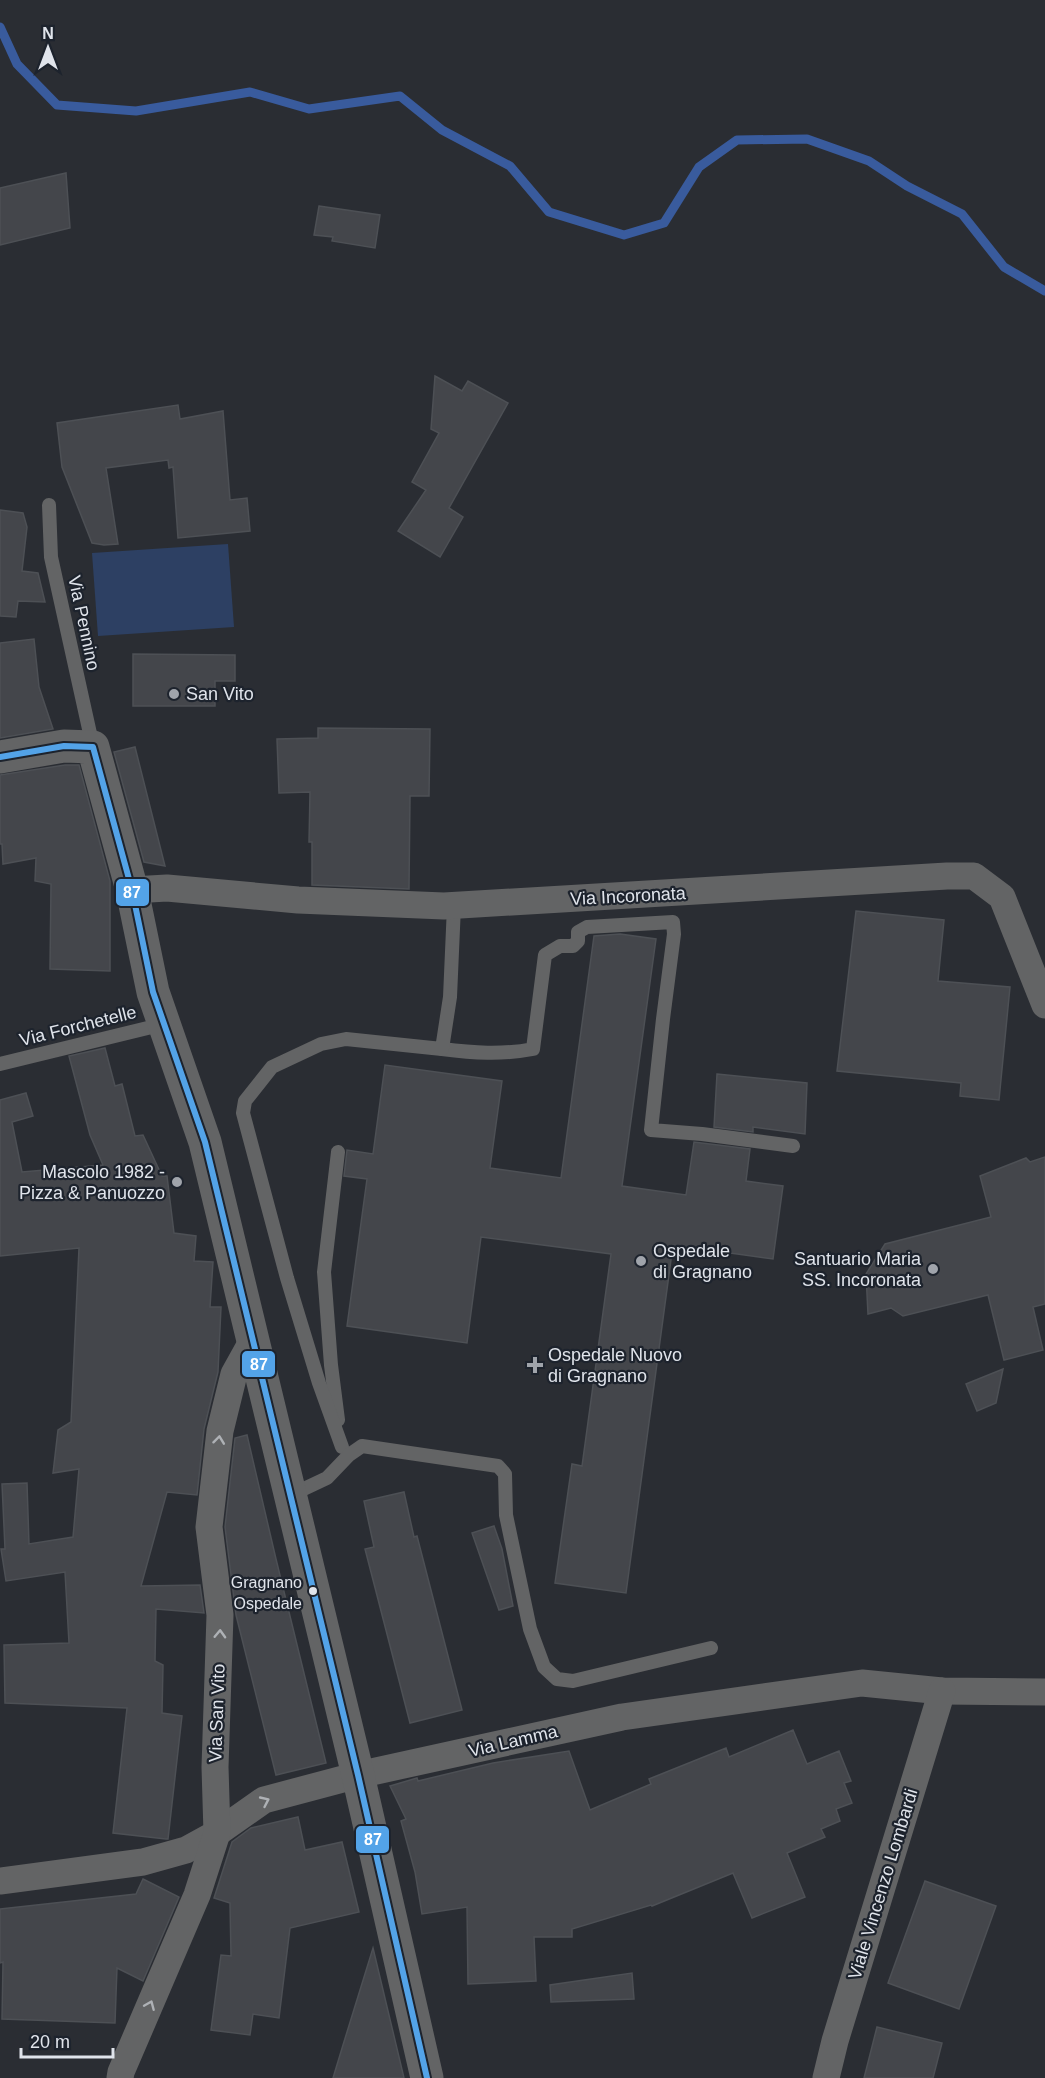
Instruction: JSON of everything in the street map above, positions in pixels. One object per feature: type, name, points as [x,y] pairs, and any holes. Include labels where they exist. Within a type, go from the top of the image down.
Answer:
[{"type":"street","points":[[0,757],[64,746],[93,747],[132,890],[153,992],[205,1142],[358,1776],[427,2078]]},
{"type":"street","name":"Via Incoronata","points":[[132,890],[167,888],[298,900],[454,906],[974,876],[1002,897],[1045,1005]]},
{"type":"street","name":"Via San Vito","points":[[120,2078],[197,1895],[217,1833],[215,1767],[220,1615],[209,1527],[220,1431],[234,1374],[254,1338]]},
{"type":"street","name":"Via Lamma","points":[[0,1881],[143,1862],[186,1850],[217,1833],[264,1800],[358,1776],[633,1715],[862,1683],[942,1691],[1045,1692]]},
{"type":"street","name":"Viale Vincenzo Lombardi","points":[[826,2078],[835,2041],[942,1691]]},
{"type":"lane","name":"Via Pennino","points":[[49,505],[51,557],[93,747]]},
{"type":"lane","points":[[442,1049],[450,997],[454,906]]},
{"type":"lane","points":[[343,1454],[319,1383],[244,1123],[245,1101],[272,1067],[321,1044],[346,1039],[480,1053],[512,1053],[533,1049],[545,955],[560,946],[573,946],[578,941],[578,932],[587,927],[674,922],[651,1130],[721,1136],[793,1146]]},
{"type":"lane","name":"Via Forchetelle","points":[[0,1064],[164,1024]]},
{"type":"lane","points":[[291,1494],[327,1478],[343,1454],[324,1272],[338,1152]]},
{"type":"lane","points":[[343,1454],[349,1455],[362,1446],[498,1466],[505,1474],[506,1515],[530,1629],[544,1667],[557,1679],[573,1681],[711,1648]]},
{"type":"shaded area","points":[[228,544],[234,627],[98,636],[92,553]]},
{"type":"building","points":[[66,173],[70,228],[0,245],[0,188]]},
{"type":"building","points":[[319,206],[380,215],[375,248],[332,241],[333,237],[314,235]]},
{"type":"building","points":[[435,376],[462,391],[468,381],[508,403],[449,508],[463,517],[440,557],[398,531],[426,490],[412,482],[439,433],[431,429]]},
{"type":"building","points":[[178,405],[180,419],[223,411],[230,500],[247,498],[250,531],[178,538],[173,467],[169,468],[168,460],[106,468],[118,544],[92,543],[62,467],[57,423]]},
{"type":"building","points":[[0,510],[23,513],[27,527],[22,571],[38,573],[45,602],[18,601],[16,617],[0,616]]},
{"type":"building","points":[[34,639],[39,687],[53,729],[0,738],[0,643]]},
{"type":"building","name":"San Vito","points":[[133,654],[235,655],[235,681],[215,681],[215,706],[133,706]]},
{"type":"building","points":[[318,728],[430,729],[429,796],[410,796],[409,889],[312,885],[312,842],[309,842],[310,792],[279,793],[277,739],[318,738]]},
{"type":"building","points":[[135,747],[165,866],[144,862],[114,752]]},
{"type":"building","points":[[79,765],[110,881],[110,971],[50,969],[51,884],[35,881],[36,858],[3,864],[2,844],[0,844],[0,775]]},
{"type":"building","points":[[856,911],[944,920],[938,981],[1010,987],[999,1100],[960,1096],[961,1083],[837,1071]]},
{"type":"building","name":"Ospedale di Gragnano","points":[[620,934],[656,939],[622,1186],[686,1195],[694,1142],[750,1149],[746,1181],[783,1186],[773,1259],[673,1245],[626,1593],[555,1583],[572,1464],[582,1466],[611,1254],[481,1237],[467,1343],[347,1326],[367,1179],[344,1176],[347,1150],[373,1154],[385,1065],[502,1081],[490,1168],[561,1178],[594,936]]},
{"type":"building","points":[[105,1048],[115,1086],[122,1084],[135,1136],[143,1135],[162,1176],[167,1176],[174,1233],[196,1236],[194,1261],[213,1262],[210,1307],[221,1307],[218,1372],[204,1429],[197,1495],[167,1492],[141,1586],[200,1585],[204,1613],[156,1609],[155,1661],[163,1665],[162,1713],[182,1716],[168,1839],[113,1833],[127,1708],[5,1703],[4,1645],[69,1643],[65,1572],[6,1581],[1,1549],[5,1549],[2,1484],[27,1483],[29,1544],[73,1537],[79,1469],[53,1473],[58,1430],[71,1422],[79,1248],[0,1256],[0,1100],[26,1093],[33,1116],[12,1122],[22,1172],[103,1165],[90,1135],[69,1056]]},
{"type":"building","points":[[717,1074],[807,1083],[805,1134],[753,1127],[753,1132],[714,1127]]},
{"type":"building","points":[[1045,1157],[1045,1304],[1033,1307],[1043,1350],[1004,1360],[988,1295],[903,1316],[891,1308],[868,1314],[866,1274],[885,1244],[991,1217],[980,1176],[1026,1158],[1030,1162]]},
{"type":"building","points":[[1003,1369],[996,1403],[977,1411],[966,1384]]},
{"type":"building","points":[[247,1435],[326,1763],[276,1775],[236,1615],[225,1527],[235,1438]]},
{"type":"building","points":[[404,1492],[414,1537],[417,1536],[462,1710],[410,1723],[365,1549],[374,1547],[364,1501]]},
{"type":"building","points":[[494,1526],[502,1549],[513,1606],[499,1610],[472,1533]]},
{"type":"building","points":[[793,1730],[807,1764],[839,1751],[851,1781],[844,1783],[852,1803],[836,1809],[840,1821],[821,1829],[825,1837],[787,1853],[805,1897],[752,1918],[733,1873],[652,1906],[572,1929],[572,1937],[534,1937],[536,1981],[468,1984],[467,1907],[422,1914],[415,1872],[401,1821],[406,1819],[390,1786],[417,1778],[418,1781],[493,1763],[569,1751],[590,1810],[651,1784],[649,1779],[726,1748],[729,1757]]},
{"type":"building","points":[[298,1817],[305,1850],[342,1842],[359,1912],[290,1928],[279,2018],[253,2014],[250,2035],[211,2030],[221,1955],[231,1956],[230,1903],[214,1898],[232,1842],[251,1828]]},
{"type":"building","points":[[143,1879],[179,1897],[143,1981],[117,1968],[115,2023],[2,2019],[3,1962],[0,1963],[0,1909],[136,1894]]},
{"type":"building","points":[[925,1881],[996,1906],[959,2009],[888,1983]]},
{"type":"building","points":[[373,1948],[404,2078],[333,2078],[343,2045]]},
{"type":"building","points":[[632,1973],[634,1999],[551,2002],[550,1985]]},
{"type":"building","points":[[877,2027],[942,2043],[933,2078],[864,2078]]},
{"type":"waterway","points":[[0,27],[17,64],[57,105],[136,111],[250,92],[309,109],[400,96],[442,130],[510,166],[549,212],[624,235],[664,223],[699,167],[737,140],[807,139],[869,161],[907,186],[962,214],[1004,267],[1045,291]]},
{"type":"transit line","name":"87","points":[[0,757],[64,746],[93,747],[132,890],[153,992],[205,1142],[358,1775],[427,2078]]},
{"type":"place","name":"San Vito","points":[[174,694]]},
{"type":"place","name":"Mascolo 1982 - Pizza & Panuozzo","points":[[177,1182]]},
{"type":"place","name":"Ospedale di Gragnano","points":[[641,1261]]},
{"type":"place","name":"Santuario Maria SS. Incoronata","points":[[933,1269]]},
{"type":"place","name":"Ospedale Nuovo di Gragnano","points":[[535,1365]]},
{"type":"place","name":"Gragnano Ospedale","points":[[313,1591]]}]
